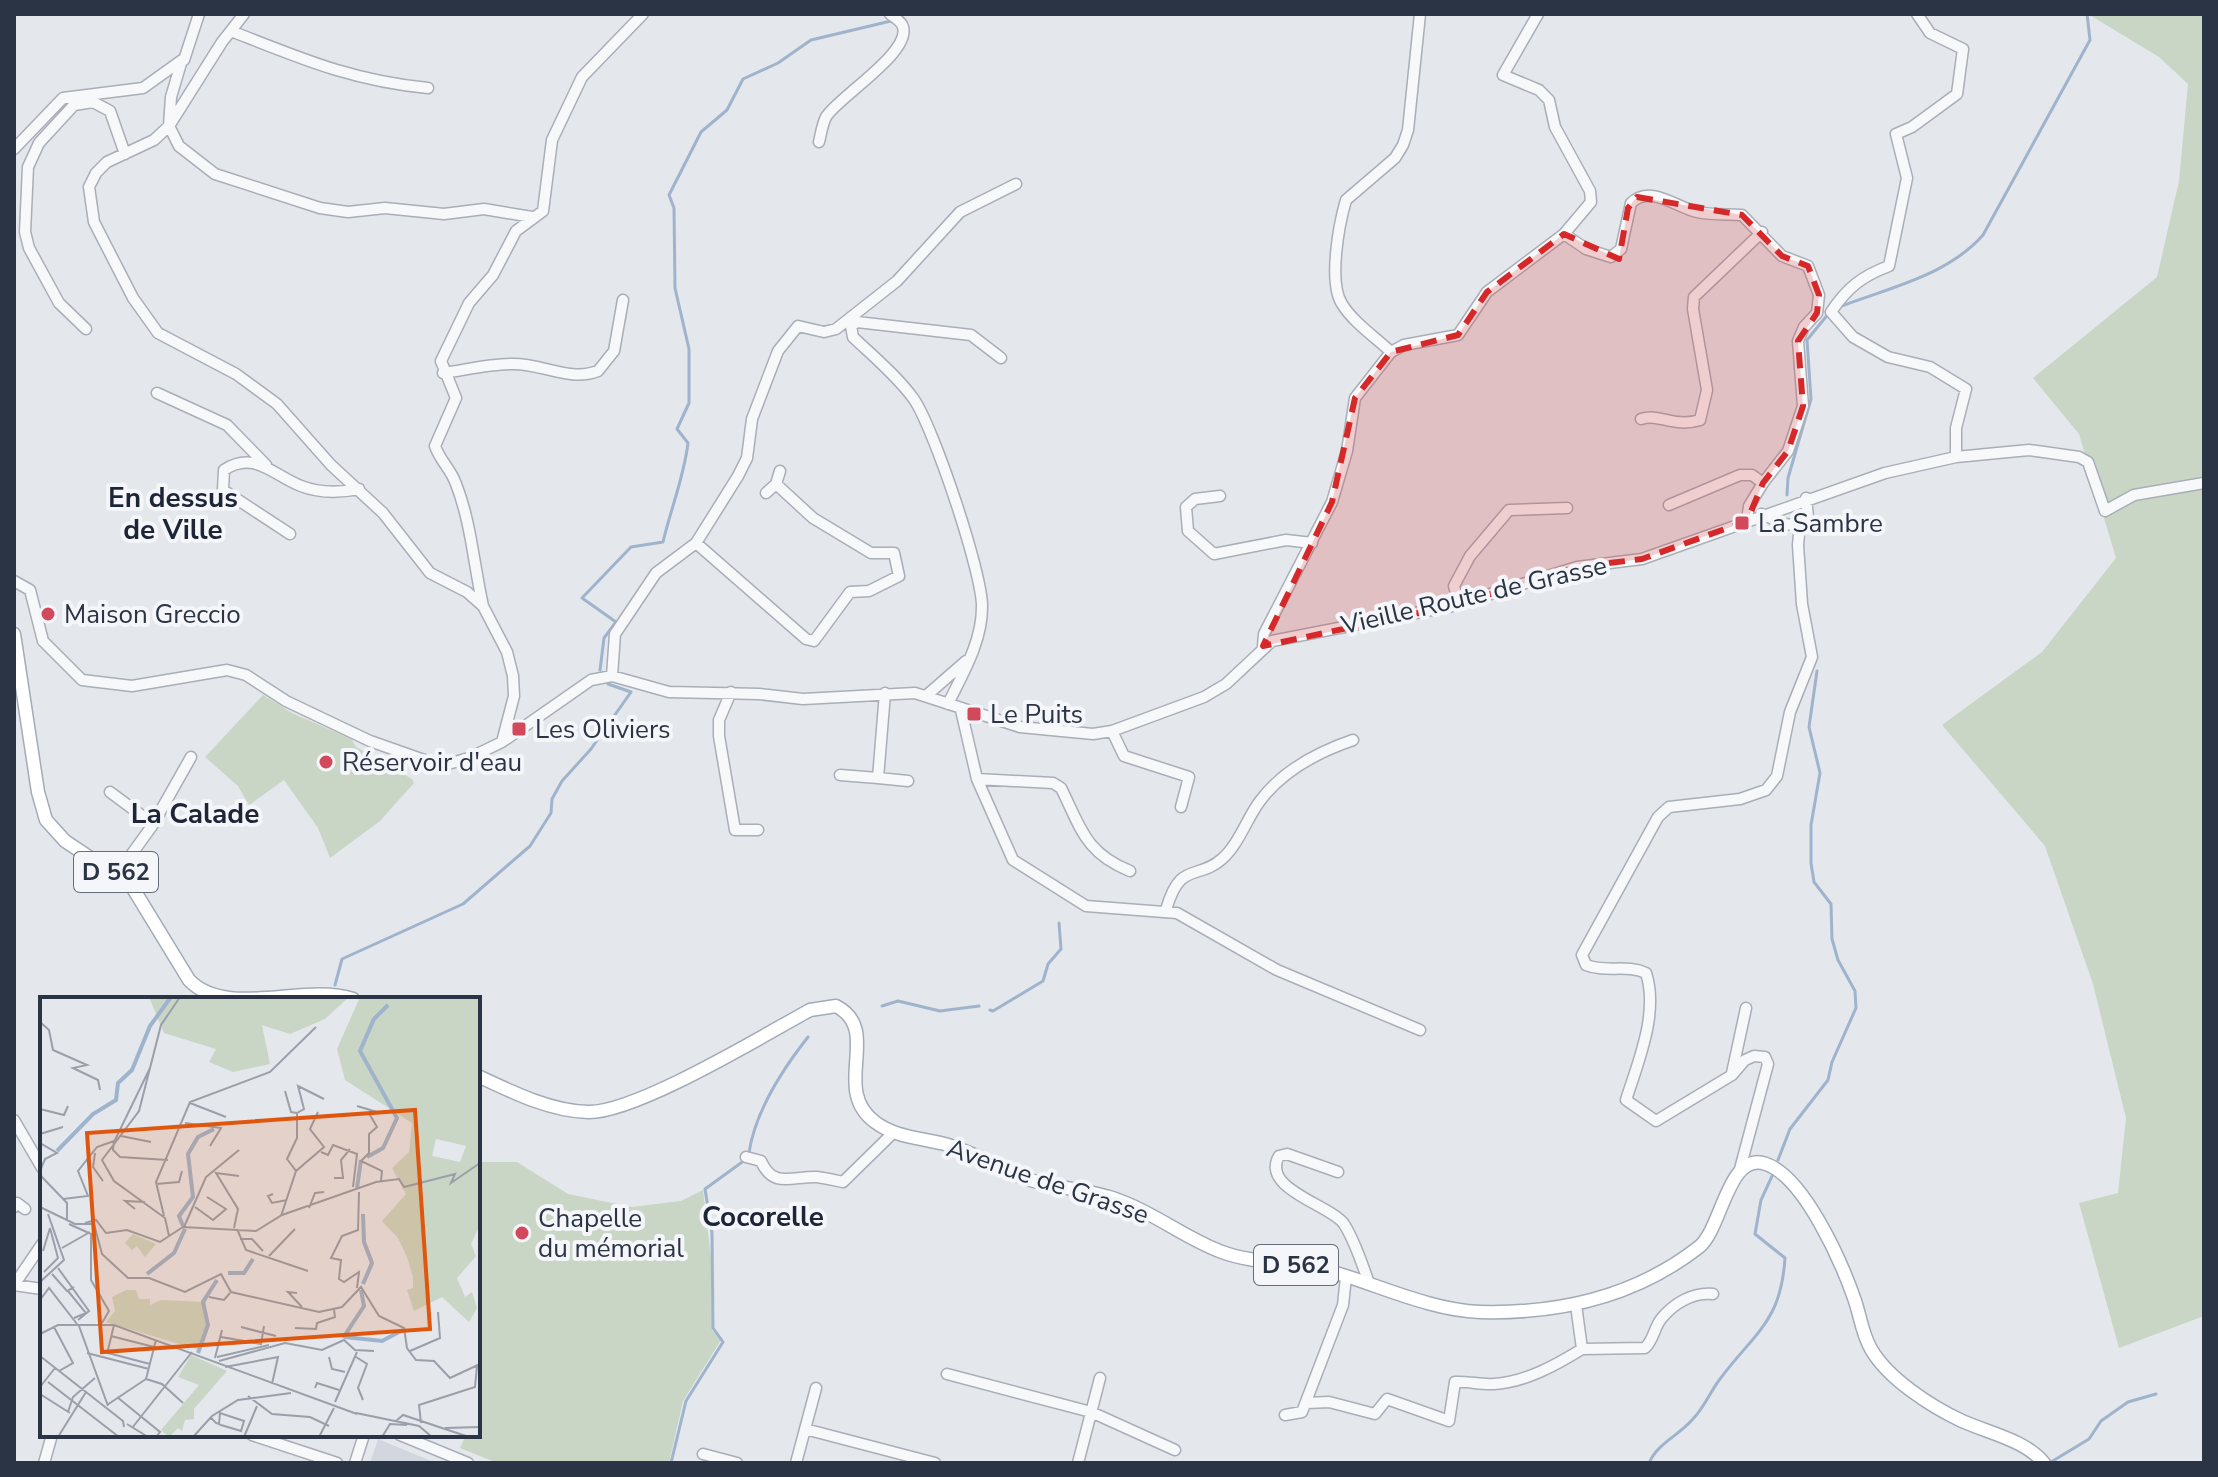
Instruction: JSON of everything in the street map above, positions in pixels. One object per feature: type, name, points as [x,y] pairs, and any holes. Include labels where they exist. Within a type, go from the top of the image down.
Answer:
[{"type":"main road","name":"D 562","points":[[14,634],[38,792],[46,820],[65,841],[118,873],[149,911],[181,970],[200,991],[231,997]]},
{"type":"main road","name":"D 562","points":[[258,997],[322,994],[341,997]]},
{"type":"main road","name":"Avenue de Grasse","points":[[480,1077],[540,1102],[567,1109],[601,1111],[647,1095],[810,1010],[836,1006],[853,1018],[857,1027],[854,1080],[861,1108],[893,1133],[968,1152],[1041,1183],[1116,1199],[1221,1252],[1321,1268],[1453,1308],[1477,1312],[1576,1305],[1604,1299],[1634,1286],[1704,1244],[1740,1169]]},
{"type":"main road","points":[[1740,1169],[1755,1162],[1769,1164],[1797,1188],[1840,1267],[1870,1348],[1880,1362],[1958,1419],[2025,1447],[2044,1463]]},
{"type":"street","points":[[199,14],[171,97],[169,126],[179,146],[215,174],[320,208],[348,212],[385,208],[444,214],[484,209],[532,217]]},
{"type":"street","points":[[244,14],[169,126],[154,140],[107,162],[96,173],[89,187],[94,222],[158,333],[236,374],[277,404],[383,513],[430,573],[467,592],[483,606]]},
{"type":"street","points":[[502,742],[514,696],[513,676],[507,652],[483,606],[465,510],[456,483],[439,460],[435,446],[456,398],[443,373],[441,361],[469,303],[493,275],[516,231],[543,211],[552,140],[582,77],[643,14]]},
{"type":"street","points":[[819,142],[826,118],[834,108],[847,99],[896,49],[904,32],[903,25],[890,14]]},
{"type":"street","points":[[1391,352],[1342,304],[1337,291],[1336,267],[1346,200],[1395,158],[1408,130],[1420,14]]},
{"type":"street","points":[[1263,646],[1264,634],[1312,543],[1338,483],[1355,398],[1391,352],[1404,345],[1458,335],[1487,292],[1564,234],[1585,213],[1591,202],[1590,191],[1555,127],[1549,100],[1539,90],[1503,75],[1538,14]]},
{"type":"street","points":[[1917,14],[1930,33],[1963,49],[1957,94],[1912,127],[1896,134],[1907,178],[1889,266],[1867,274],[1847,289],[1831,312],[1853,337],[1888,357],[1930,367],[1966,389],[1956,428],[1956,457]]},
{"type":"street","points":[[231,31],[316,65],[378,83],[428,88]]},
{"type":"street","points":[[14,149],[63,98],[143,88],[177,61],[184,60]]},
{"type":"street","points":[[86,329],[59,303],[29,248],[25,232],[28,167],[39,143],[59,117],[74,105],[93,102],[110,111],[125,154]]},
{"type":"street","points":[[14,581],[30,590],[43,641],[82,680],[132,686],[227,670],[246,675],[286,701],[370,741],[441,766],[469,758],[502,742],[591,680],[612,676],[615,634],[656,573],[696,543],[747,458],[756,408],[778,351],[798,326],[824,332],[836,329],[897,281],[960,212],[1016,184]]},
{"type":"street","points":[[1564,234],[1586,249],[1611,257],[1621,249],[1631,203],[1637,197],[1649,196],[1671,200],[1695,212],[1742,215],[1762,232],[1782,256],[1808,266],[1819,295],[1817,313],[1804,327],[1798,341],[1803,406],[1788,451],[1749,506],[1747,521]]},
{"type":"street","points":[[1641,419],[1658,417],[1673,424],[1700,420],[1707,390],[1693,309],[1694,297],[1762,232]]},
{"type":"street","points":[[443,373],[510,363],[573,375],[598,371],[614,351],[623,300]]},
{"type":"street","points":[[948,704],[978,639],[983,606],[978,579],[933,434],[914,399],[853,337],[851,326],[857,322],[971,335],[1001,358]]},
{"type":"street","points":[[157,393],[227,425],[270,470]]},
{"type":"street","name":"Vieille Route de Grasse","points":[[612,676],[649,689],[816,700],[885,693],[927,695],[961,710],[1049,732],[1083,734],[1112,731],[1204,697],[1226,684],[1263,646],[1302,634],[1459,604],[1541,575],[1642,559],[1806,498],[1885,473],[1956,457],[2029,450],[2079,457],[2088,462],[2105,511],[2134,495],[2204,483]]},
{"type":"street","points":[[290,534],[223,490],[224,470],[234,463],[257,462],[316,490],[341,492],[359,489]]},
{"type":"street","points":[[766,493],[776,484],[780,471]]},
{"type":"street","points":[[1669,505],[1740,475],[1752,475],[1763,483]]},
{"type":"street","points":[[696,543],[806,639],[814,641],[850,592],[869,591],[899,576],[894,553],[871,553],[813,518],[776,484]]},
{"type":"street","points":[[1220,496],[1195,499],[1186,507],[1188,531],[1214,554],[1286,540],[1312,543]]},
{"type":"street","points":[[1762,514],[1786,525],[1800,524],[1808,517],[1806,498]]},
{"type":"street","points":[[1459,604],[1454,586],[1461,570],[1509,510],[1567,508]]},
{"type":"street","points":[[1740,1169],[1768,1064],[1765,1057],[1754,1056],[1732,1075],[1656,1121],[1626,1100],[1645,1039],[1650,986],[1646,973],[1637,969],[1597,969],[1586,965],[1582,955],[1658,817],[1669,807],[1740,799],[1766,790],[1777,776],[1790,712],[1812,657],[1802,604],[1798,545],[1800,524]]},
{"type":"street","points":[[1786,525],[1798,545]]},
{"type":"street","points":[[927,695],[970,657]]},
{"type":"street","points":[[731,692],[719,720],[719,736],[735,830],[758,830]]},
{"type":"street","points":[[878,778],[885,693]]},
{"type":"street","points":[[961,710],[977,779],[1013,860],[1094,909],[1166,910],[1314,988],[1420,1030]]},
{"type":"street","points":[[1112,731],[1124,756],[1189,777],[1181,807]]},
{"type":"street","points":[[1166,910],[1170,895],[1189,873],[1222,859],[1261,800],[1278,781],[1318,752],[1353,740]]},
{"type":"street","points":[[118,873],[153,824],[191,757]]},
{"type":"street","points":[[840,775],[908,781]]},
{"type":"street","points":[[977,779],[1053,783],[1061,788],[1091,847],[1106,861],[1130,871]]},
{"type":"street","points":[[110,792],[153,824]]},
{"type":"street","points":[[1732,1075],[1746,1008]]},
{"type":"street","points":[[14,1120],[40,1165]]},
{"type":"street","points":[[749,1157],[761,1161],[766,1172],[777,1180],[815,1177],[843,1182],[893,1133]]},
{"type":"street","points":[[1338,1172],[1287,1154],[1275,1163],[1277,1172],[1297,1195],[1343,1221],[1369,1283]]},
{"type":"street","points":[[40,1247],[14,1285],[40,1289]]},
{"type":"street","points":[[1285,1415],[1302,1412],[1306,1403],[1343,1305],[1346,1277]]},
{"type":"street","points":[[1306,1403],[1329,1402],[1375,1414],[1387,1399],[1449,1421],[1455,1382],[1494,1384],[1521,1379],[1554,1367],[1582,1349],[1645,1348],[1654,1336],[1659,1321],[1688,1297],[1713,1294]]},
{"type":"street","points":[[1576,1305],[1582,1349]]},
{"type":"street","points":[[947,1374],[1091,1412],[1175,1450]]},
{"type":"street","points":[[1078,1463],[1100,1378]]},
{"type":"street","points":[[796,1463],[816,1388]]},
{"type":"street","points":[[805,1429],[935,1463]]},
{"type":"street","points":[[44,1463],[51,1437]]},
{"type":"street","points":[[258,1437],[337,1463]]},
{"type":"street","points":[[355,1463],[363,1437]]},
{"type":"street","points":[[405,1437],[468,1463]]},
{"type":"street","points":[[703,1454],[737,1463]]},
{"type":"highlighted area","points":[[1637,197],[1742,215],[1782,256],[1808,266],[1819,295],[1817,313],[1798,341],[1803,406],[1788,451],[1763,483],[1747,521],[1642,559],[1577,567],[1452,606],[1263,646],[1332,502],[1355,398],[1391,352],[1458,335],[1487,292],[1564,234],[1619,259],[1628,208]]},
{"type":"shaded area","points":[[378,1439],[436,1463],[370,1463]]},
{"type":"green space","points":[[2088,14],[2204,14],[2204,1316],[2119,1348],[2079,1203],[2118,1193],[2126,1118],[2093,984],[2045,846],[1942,725],[2042,652],[2116,558],[2079,434],[2033,378],[2157,277],[2179,181],[2188,84],[2159,57]]},
{"type":"green space","points":[[263,695],[292,713],[351,739],[356,747],[414,783],[380,821],[330,858],[318,828],[284,780],[249,805],[238,786],[205,757]]},
{"type":"green space","points":[[517,1162],[568,1194],[632,1207],[681,1201],[703,1190],[711,1258],[712,1330],[721,1340],[683,1401],[669,1463],[497,1463],[460,1448],[465,1437],[480,1437],[480,1163]]},
{"type":"waterway","points":[[1839,307],[1935,271],[1983,235],[2090,40],[2087,14]]},
{"type":"waterway","points":[[600,670],[604,638],[616,622],[582,598],[631,547],[663,542],[688,443],[677,429],[689,403],[689,349],[675,288],[674,208],[669,195],[701,132],[727,110],[743,79],[778,63],[811,40],[891,21]]},
{"type":"waterway","points":[[1787,495],[1788,478],[1811,399],[1807,340],[1829,313]]},
{"type":"waterway","points":[[1778,1160],[1790,1129],[1828,1080],[1832,1062],[1856,1008],[1855,991],[1838,960],[1832,939],[1831,904],[1814,882],[1811,863],[1811,825],[1820,773],[1809,727],[1817,671]]},
{"type":"waterway","points":[[335,985],[342,959],[463,904],[530,846],[551,813],[552,799],[562,781],[591,749],[631,692],[608,684]]},
{"type":"waterway","points":[[990,1010],[1043,981],[1048,964],[1061,949],[1059,923]]},
{"type":"waterway","points":[[882,1006],[898,1001],[940,1011],[979,1006]]},
{"type":"waterway","points":[[749,1153],[757,1122],[771,1092],[808,1037]]},
{"type":"waterway","points":[[671,1463],[686,1401],[723,1342],[713,1328],[712,1233],[705,1189],[745,1160]]},
{"type":"waterway","points":[[1649,1463],[1658,1450],[1696,1415],[1772,1312],[1785,1258],[1755,1234],[1761,1200],[1772,1176]]},
{"type":"waterway","points":[[2051,1462],[2089,1439],[2101,1421],[2128,1402],[2156,1394]]},
{"type":"place","name":"La Sambre","points":[[1742,523]]},
{"type":"place","name":"Maison Greccio","points":[[48,614]]},
{"type":"place","name":"Le Puits","points":[[974,714]]},
{"type":"place","name":"Les Oliviers","points":[[519,729]]},
{"type":"place","name":"Réservoir d'eau","points":[[326,762]]},
{"type":"place","name":"Chapelle du mémorial","points":[[522,1233]]},
{"type":"district","name":"En dessus de Ville","points":[[173,513]]},
{"type":"district","name":"La Calade","points":[[195,813]]},
{"type":"district","name":"Cocorelle","points":[[763,1216]]}]
